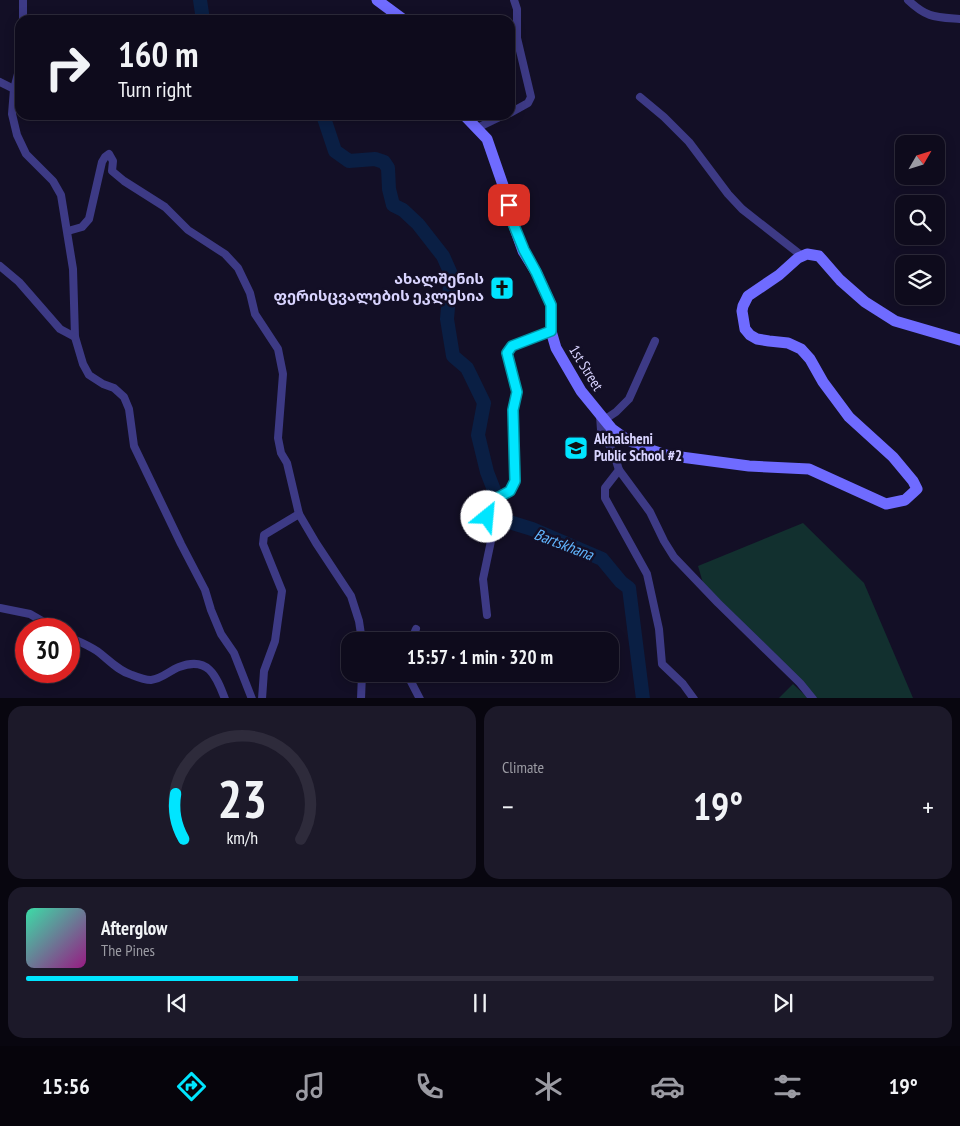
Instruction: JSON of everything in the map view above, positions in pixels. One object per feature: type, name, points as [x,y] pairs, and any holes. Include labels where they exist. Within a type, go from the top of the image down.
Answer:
[{"type":"street","points":[[23,0],[23,15]]},
{"type":"street","points":[[377,0],[397,15]]},
{"type":"street","points":[[515,110],[528,103],[531,97],[517,38],[518,0]]},
{"type":"street","points":[[908,0],[918,10],[931,16],[960,19]]},
{"type":"street","points":[[0,82],[14,89]]},
{"type":"street","points":[[15,85],[12,114],[17,135],[26,154],[53,181],[61,195],[73,269],[75,337],[83,364],[89,375],[103,384],[114,388],[124,398],[129,409],[134,446],[205,590],[221,634],[234,652],[252,698]]},
{"type":"street","points":[[640,97],[664,117],[689,142],[728,194],[742,209],[802,256],[807,254],[819,256],[840,280],[865,302],[896,321],[960,340]]},
{"type":"street","name":"1st Street","points":[[469,120],[487,139],[505,191],[513,223],[551,305],[551,331],[556,348],[581,391],[612,430],[626,439],[666,455],[749,466],[809,468],[886,504],[905,500],[918,489],[913,480],[893,457],[849,417],[823,382],[806,354],[801,349],[788,343],[757,339],[745,329],[742,311],[748,296],[779,275],[802,256]]},
{"type":"street","points":[[477,128],[494,120]]},
{"type":"street","points":[[68,231],[82,227],[89,219],[102,162],[109,154],[113,161],[112,171],[124,181],[165,207],[188,230],[225,254],[238,268],[250,293],[255,314],[278,349],[283,374],[278,438],[281,453],[287,463],[299,514],[351,596],[361,632]]},
{"type":"street","points":[[0,266],[19,282],[60,329],[75,337]]},
{"type":"street","points":[[487,615],[483,579],[491,540],[486,504],[510,491],[515,481],[516,472],[513,410],[517,392],[507,353],[512,346],[551,331]]},
{"type":"street","points":[[655,341],[628,399],[616,412],[602,418],[601,430],[614,454],[619,470],[650,512],[674,557],[718,604],[800,683],[813,698]]},
{"type":"street","points":[[619,470],[605,488],[606,498],[647,574],[659,629],[662,664],[683,684],[694,698]]},
{"type":"street","points":[[262,698],[264,671],[275,641],[282,591],[263,544],[264,534],[299,514]]},
{"type":"street","points":[[0,608],[30,614],[37,618]]},
{"type":"street","points":[[80,642],[98,651],[112,664],[129,675],[150,680],[163,677],[187,665],[196,663],[205,666],[212,671],[220,684],[225,698]]},
{"type":"street","points":[[362,682],[362,698]]},
{"type":"street","points":[[411,682],[420,698]]},
{"type":"green space","points":[[803,523],[864,583],[913,698],[817,698],[703,583],[698,566]]},
{"type":"green space","points":[[793,684],[808,698],[779,698]]},
{"type":"waterway","name":"Bartskhana","points":[[200,0],[202,15]]},
{"type":"waterway","name":"Bartskhana","points":[[325,120],[335,151],[349,161],[375,159],[384,162],[388,168],[389,189],[393,205],[403,210],[418,224],[443,256],[451,274],[447,319],[453,356],[467,368],[484,403],[478,435],[487,472],[506,521],[532,529],[602,559],[621,582],[629,588],[643,698]]},
{"type":"place","name":"ახალშენის ფერისცვალების ეკლესია","points":[[502,288]]},
{"type":"place","name":"Akhalsheni Public School #2","points":[[576,448]]},
{"type":"route","points":[[487,517],[486,504],[510,491],[515,481],[513,410],[517,392],[507,353],[512,346],[551,331],[551,305],[524,250],[513,223],[509,205]]}]
